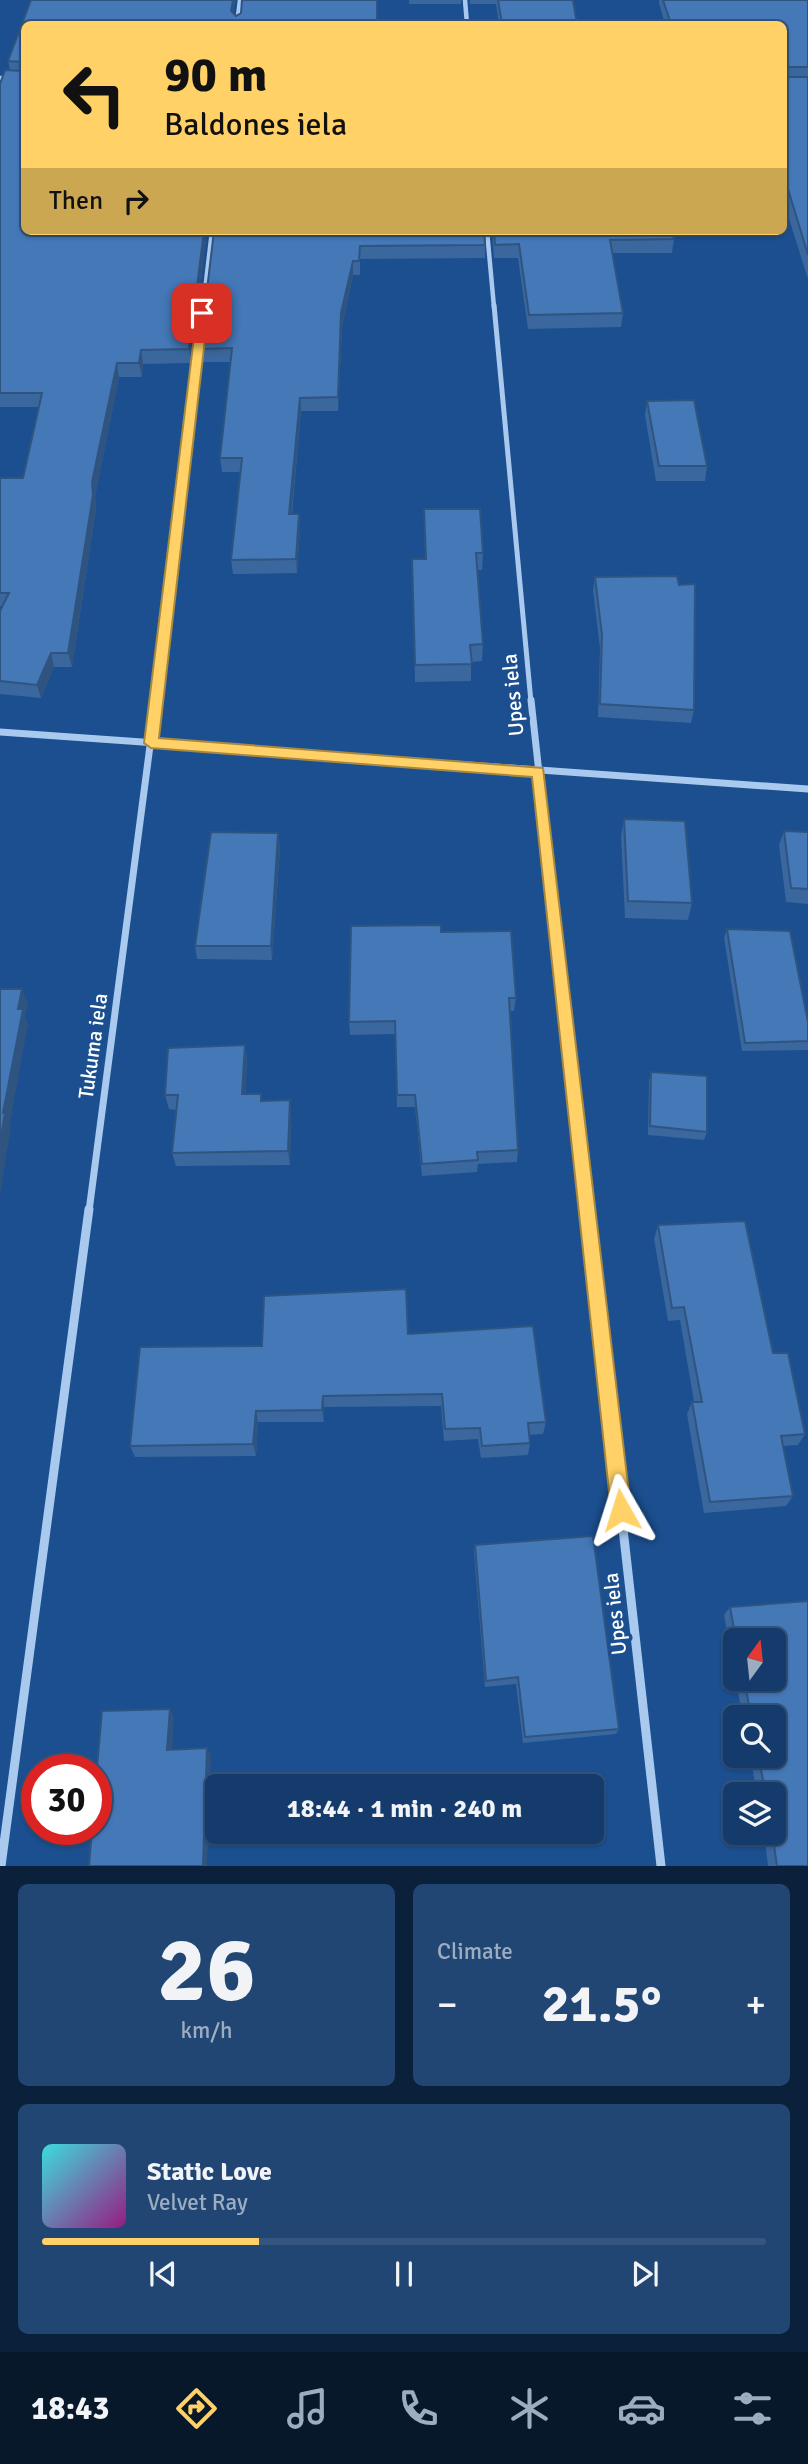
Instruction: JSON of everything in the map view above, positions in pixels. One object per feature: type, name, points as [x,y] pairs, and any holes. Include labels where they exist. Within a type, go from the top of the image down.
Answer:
[{"type":"street","points":[[237,21],[240,0]]},
{"type":"street","points":[[465,0],[467,21]]},
{"type":"street","points":[[0,78],[21,79]]},
{"type":"street","name":"Tukuma iela","points":[[1,1866],[151,743],[212,235]]},
{"type":"street","name":"Upes iela","points":[[487,235],[538,772],[661,1866]]},
{"type":"street","points":[[0,732],[808,789]]},
{"type":"building","points":[[31,0],[233,0],[231,11],[236,16],[241,13],[242,0],[377,0],[377,21],[23,21]]},
{"type":"building","points":[[498,0],[573,0],[576,21],[502,21]]},
{"type":"building","points":[[663,0],[808,0],[808,67],[787,67],[787,21],[670,21]]},
{"type":"building","points":[[21,27],[21,62],[8,61]]},
{"type":"building","points":[[5,70],[21,71],[21,235],[203,235],[189,349],[141,350],[139,363],[117,363],[92,482],[93,495],[68,653],[51,653],[37,685],[0,681],[0,611],[9,593],[0,593],[0,478],[23,478],[42,393],[0,393],[0,84]]},
{"type":"building","points":[[787,77],[808,77],[808,255],[788,189]]},
{"type":"building","points":[[214,235],[484,235],[485,245],[360,246],[359,261],[353,261],[341,313],[338,397],[300,398],[289,514],[299,514],[296,559],[231,560],[242,458],[220,458],[232,348],[200,349]]},
{"type":"building","points":[[494,235],[673,235],[674,239],[610,240],[623,313],[529,315],[519,244],[495,245]]},
{"type":"building","points":[[694,400],[707,466],[659,466],[647,401]]},
{"type":"building","points":[[424,509],[480,509],[483,553],[476,553],[483,644],[470,645],[472,664],[415,665],[412,559],[426,559]]},
{"type":"building","points":[[677,576],[679,585],[695,584],[694,710],[600,704],[602,635],[595,577]]},
{"type":"building","points":[[624,819],[685,821],[692,903],[628,901]]},
{"type":"building","points":[[784,831],[808,832],[808,889],[791,888]]},
{"type":"building","points":[[211,832],[278,833],[271,946],[195,946]]},
{"type":"building","points":[[441,925],[441,932],[511,931],[516,998],[509,998],[518,1150],[477,1152],[478,1160],[422,1164],[415,1095],[397,1095],[395,1021],[349,1022],[351,926]]},
{"type":"building","points":[[727,929],[790,931],[808,1022],[808,1041],[745,1043]]},
{"type":"building","points":[[0,989],[22,989],[18,1009],[23,1009],[3,1113],[0,1143]]},
{"type":"building","points":[[245,1045],[242,1094],[261,1094],[261,1101],[290,1100],[288,1151],[172,1153],[178,1095],[165,1095],[168,1048]]},
{"type":"building","points":[[651,1072],[707,1076],[707,1132],[650,1126]]},
{"type":"building","points":[[745,1221],[773,1353],[788,1353],[805,1434],[781,1436],[793,1496],[710,1502],[692,1402],[702,1402],[684,1307],[672,1308],[658,1225]]},
{"type":"building","points":[[406,1289],[408,1334],[533,1326],[546,1422],[528,1423],[530,1443],[482,1446],[480,1428],[445,1429],[442,1394],[323,1396],[322,1410],[256,1411],[253,1444],[130,1446],[140,1347],[262,1346],[264,1296]]},
{"type":"building","points":[[593,1536],[619,1729],[525,1737],[518,1677],[486,1681],[475,1545]]},
{"type":"building","points":[[808,1601],[808,1866],[777,1866],[774,1845],[786,1845],[786,1782],[764,1782],[761,1768],[786,1768],[786,1705],[749,1705],[746,1691],[786,1691],[786,1628],[734,1628],[730,1607]]},
{"type":"building","points":[[170,1709],[167,1750],[207,1748],[203,1866],[89,1866],[91,1845],[112,1845],[112,1754],[98,1754],[102,1711]]},
{"type":"route","points":[[202,313],[151,743],[538,772],[621,1510]]}]
